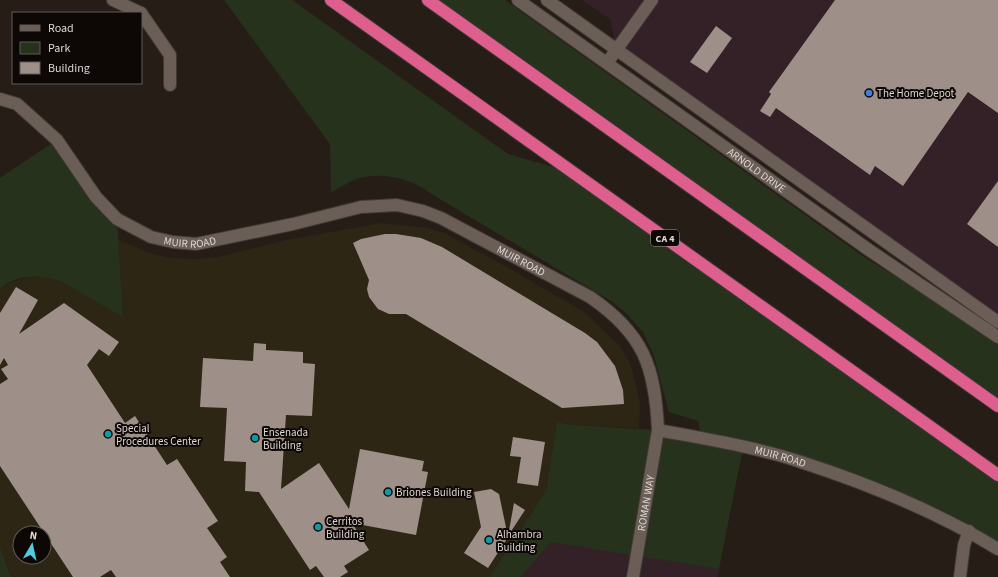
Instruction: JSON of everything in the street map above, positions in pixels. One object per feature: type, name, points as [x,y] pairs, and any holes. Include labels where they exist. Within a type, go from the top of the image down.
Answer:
[{"type":"highway","name":"CA 4","points":[[331,0],[998,475]]},
{"type":"highway","points":[[428,0],[998,406]]},
{"type":"street","points":[[113,0],[139,12]]},
{"type":"street","name":"ARNOLD DRIVE","points":[[518,0],[869,250],[998,337]]},
{"type":"street","name":"ARNOLD DRIVE","points":[[547,0],[998,322]]},
{"type":"street","points":[[607,63],[652,0]]},
{"type":"street","points":[[142,14],[170,55],[170,85]]},
{"type":"street","name":"MUIR ROAD","points":[[0,99],[17,104],[57,140],[96,197],[117,219],[151,237],[173,242],[196,244],[232,238],[376,205],[397,205],[423,211],[441,218],[590,297],[616,316],[639,345],[650,370],[656,396],[658,430],[800,461],[907,502],[969,532],[998,549]]},
{"type":"street","name":"ROMAN WAY","points":[[633,577],[658,430]]},
{"type":"street","points":[[960,577],[964,545],[969,532]]},
{"type":"shaded area","points":[[582,0],[998,0],[998,322],[617,50],[610,19]]},
{"type":"shaded area","points":[[382,223],[428,228],[444,233],[505,266],[584,312],[619,345],[631,365],[640,403],[639,428],[572,425],[557,422],[546,491],[489,577],[11,577],[0,547],[0,290],[13,281],[42,276],[53,278],[123,316],[118,239],[146,252],[170,258],[196,259],[218,257],[286,240]]},
{"type":"shaded area","points":[[551,542],[719,569],[718,577],[521,577]]},
{"type":"green space","points":[[224,0],[292,0],[508,154],[574,173],[998,475],[998,549],[907,502],[743,448],[719,569],[551,542],[521,577],[489,577],[546,491],[557,422],[572,425],[658,430],[701,438],[698,421],[669,412],[654,356],[643,332],[626,313],[611,301],[414,183],[387,176],[368,176],[356,179],[331,192],[330,144]]},
{"type":"green space","points":[[428,0],[505,0],[864,257],[998,339],[998,406]]},
{"type":"green space","points":[[57,140],[117,219],[123,317],[62,282],[47,278],[21,278],[6,284],[0,290],[0,178]]},
{"type":"green space","points":[[0,547],[11,577],[0,577]]},
{"type":"building","name":"The Home Depot","points":[[835,0],[998,0],[998,113],[968,92],[903,186],[875,166],[870,175],[776,108],[770,117],[760,111],[771,94],[769,92]]},
{"type":"building","points":[[716,26],[732,38],[707,73],[690,62]]},
{"type":"building","points":[[998,181],[998,247],[967,224]]},
{"type":"building","points":[[385,234],[396,234],[421,238],[442,247],[585,333],[597,342],[615,366],[623,390],[624,404],[562,408],[406,314],[389,314],[378,309],[369,297],[367,289],[369,280],[353,243],[361,239]]},
{"type":"building","name":"Special Procedures Center","points":[[16,287],[38,300],[19,334],[64,303],[119,342],[109,356],[99,349],[87,365],[125,423],[135,416],[167,465],[177,459],[218,521],[207,528],[227,557],[220,562],[230,577],[116,577],[111,570],[100,577],[73,577],[52,545],[52,525],[39,525],[0,466],[0,384],[8,379],[1,369],[8,365],[4,358],[0,365],[0,313]]},
{"type":"building","points":[[254,343],[266,344],[266,350],[303,352],[303,363],[315,364],[312,416],[286,415],[281,489],[319,463],[349,509],[360,449],[424,461],[422,471],[428,472],[416,535],[352,523],[369,550],[344,566],[348,572],[340,577],[324,577],[316,566],[310,570],[259,492],[245,491],[246,462],[224,461],[227,408],[200,407],[203,358],[253,361]]},
{"type":"building","points":[[513,437],[545,442],[538,486],[517,483],[521,457],[510,456]]},
{"type":"building","name":"Alhambra Building","points":[[491,489],[499,494],[508,537],[488,568],[464,553],[481,527],[474,492]]},
{"type":"building","points":[[514,503],[525,510],[508,536]]},
{"type":"place","name":"The Home Depot","points":[[869,93]]},
{"type":"place","name":"Special Procedures Center","points":[[108,434]]},
{"type":"place","name":"Ensenada Building","points":[[255,438]]},
{"type":"place","name":"Briones Building","points":[[388,492]]},
{"type":"place","name":"Cerritos Building","points":[[318,527]]},
{"type":"place","name":"Alhambra Building","points":[[489,540]]}]
